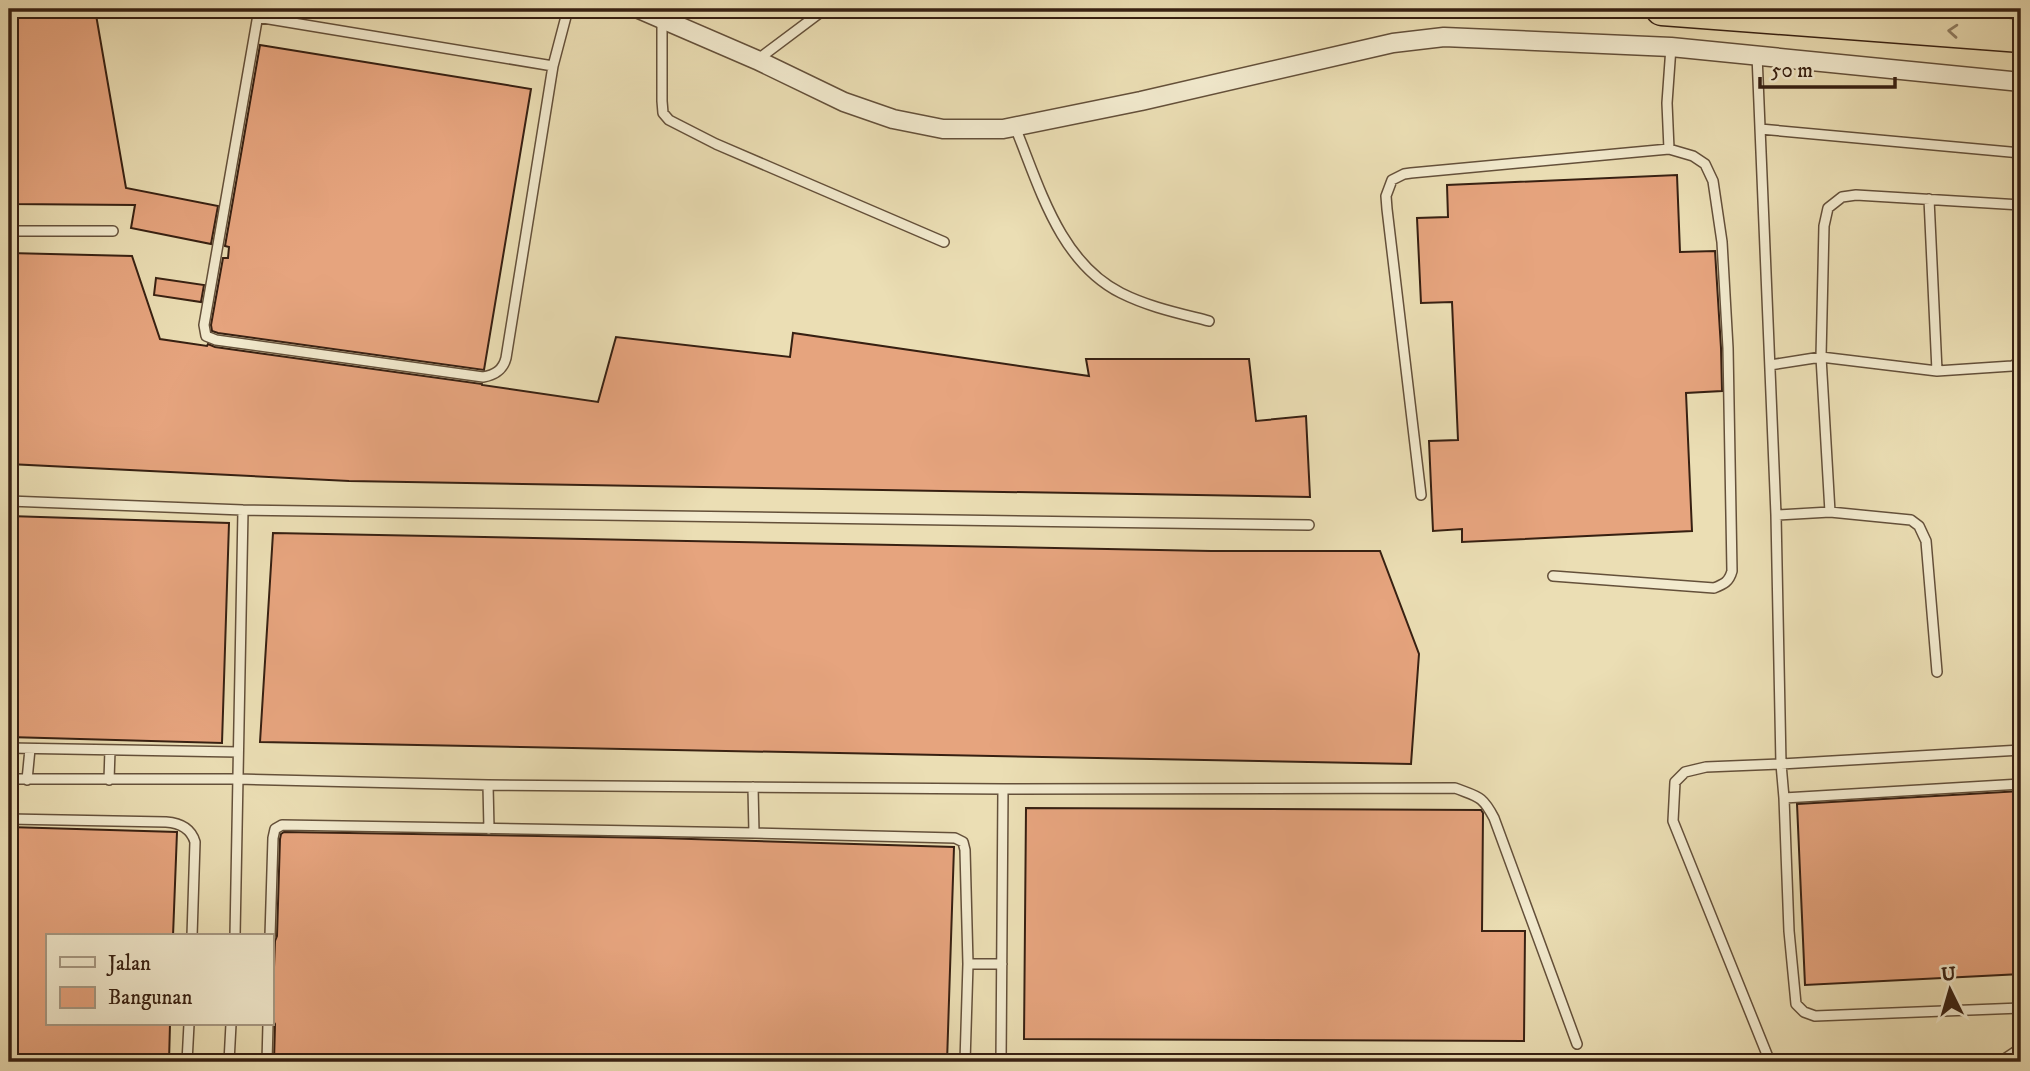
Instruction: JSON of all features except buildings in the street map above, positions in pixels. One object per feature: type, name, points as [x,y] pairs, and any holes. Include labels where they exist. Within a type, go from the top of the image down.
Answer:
[{"type":"highway","points":[[1662,9],[2021,36]]},
{"type":"street","points":[[639,9],[757,60],[844,102],[893,119],[943,129],[1003,130],[1393,43],[1444,37],[1671,47],[2021,82]]},
{"type":"lane","points":[[553,66],[258,13],[204,325],[206,336],[216,340],[483,377],[500,370],[506,358],[553,66],[568,9]]},
{"type":"lane","points":[[757,60],[825,9]]},
{"type":"lane","points":[[662,19],[662,101],[663,113],[669,120],[716,144],[944,242]]},
{"type":"lane","points":[[1669,149],[1667,103],[1671,47]]},
{"type":"lane","points":[[1757,55],[1776,514],[1789,931],[1797,1004],[1804,1012],[1815,1016],[2021,1008]]},
{"type":"lane","points":[[1015,127],[1063,237],[1093,274],[1118,292],[1154,307],[1209,321]]},
{"type":"lane","points":[[1760,129],[2021,153]]},
{"type":"lane","points":[[1421,495],[1387,209],[1386,196],[1392,180],[1411,173],[1669,149],[1693,156],[1704,164],[1713,181],[1722,242],[1728,348],[1732,571],[1724,585],[1714,588],[1553,576]]},
{"type":"lane","points":[[1830,512],[1821,357],[1824,226],[1828,208],[1842,197],[1856,195],[2021,205]]},
{"type":"lane","points":[[1929,199],[1937,371]]},
{"type":"lane","points":[[9,231],[113,231]]},
{"type":"lane","points":[[1770,365],[1821,357],[1937,371],[2012,366],[2021,362]]},
{"type":"lane","points":[[9,500],[243,510],[1310,525]]},
{"type":"lane","points":[[235,934],[243,510]]},
{"type":"lane","points":[[1776,514],[1830,512],[1911,520],[1923,532],[1926,541],[1937,672]]},
{"type":"lane","points":[[9,748],[238,752]]},
{"type":"lane","points":[[27,780],[30,749]]},
{"type":"lane","points":[[109,780],[110,750]]},
{"type":"lane","points":[[1770,1062],[1673,821],[1675,782],[1685,772],[1706,767],[2021,750]]},
{"type":"lane","points":[[9,779],[238,779],[488,785],[1003,789],[1455,788],[1485,801],[1494,818],[1577,1044]]},
{"type":"lane","points":[[1784,798],[2021,784]]},
{"type":"lane","points":[[488,785],[489,829]]},
{"type":"lane","points":[[753,787],[754,832]]},
{"type":"lane","points":[[1001,1062],[1003,789]]},
{"type":"lane","points":[[9,819],[166,822],[187,828],[195,842],[192,934]]},
{"type":"lane","points":[[270,934],[273,838],[278,826],[754,832],[960,839],[965,850],[968,964],[965,1062]]},
{"type":"lane","points":[[968,964],[1002,964]]},
{"type":"lane","points":[[187,1062],[189,1026]]},
{"type":"lane","points":[[229,1062],[231,1026]]},
{"type":"lane","points":[[267,1062],[268,1026]]},
{"type":"lane","points":[[2000,1062],[2021,1048]]}]
